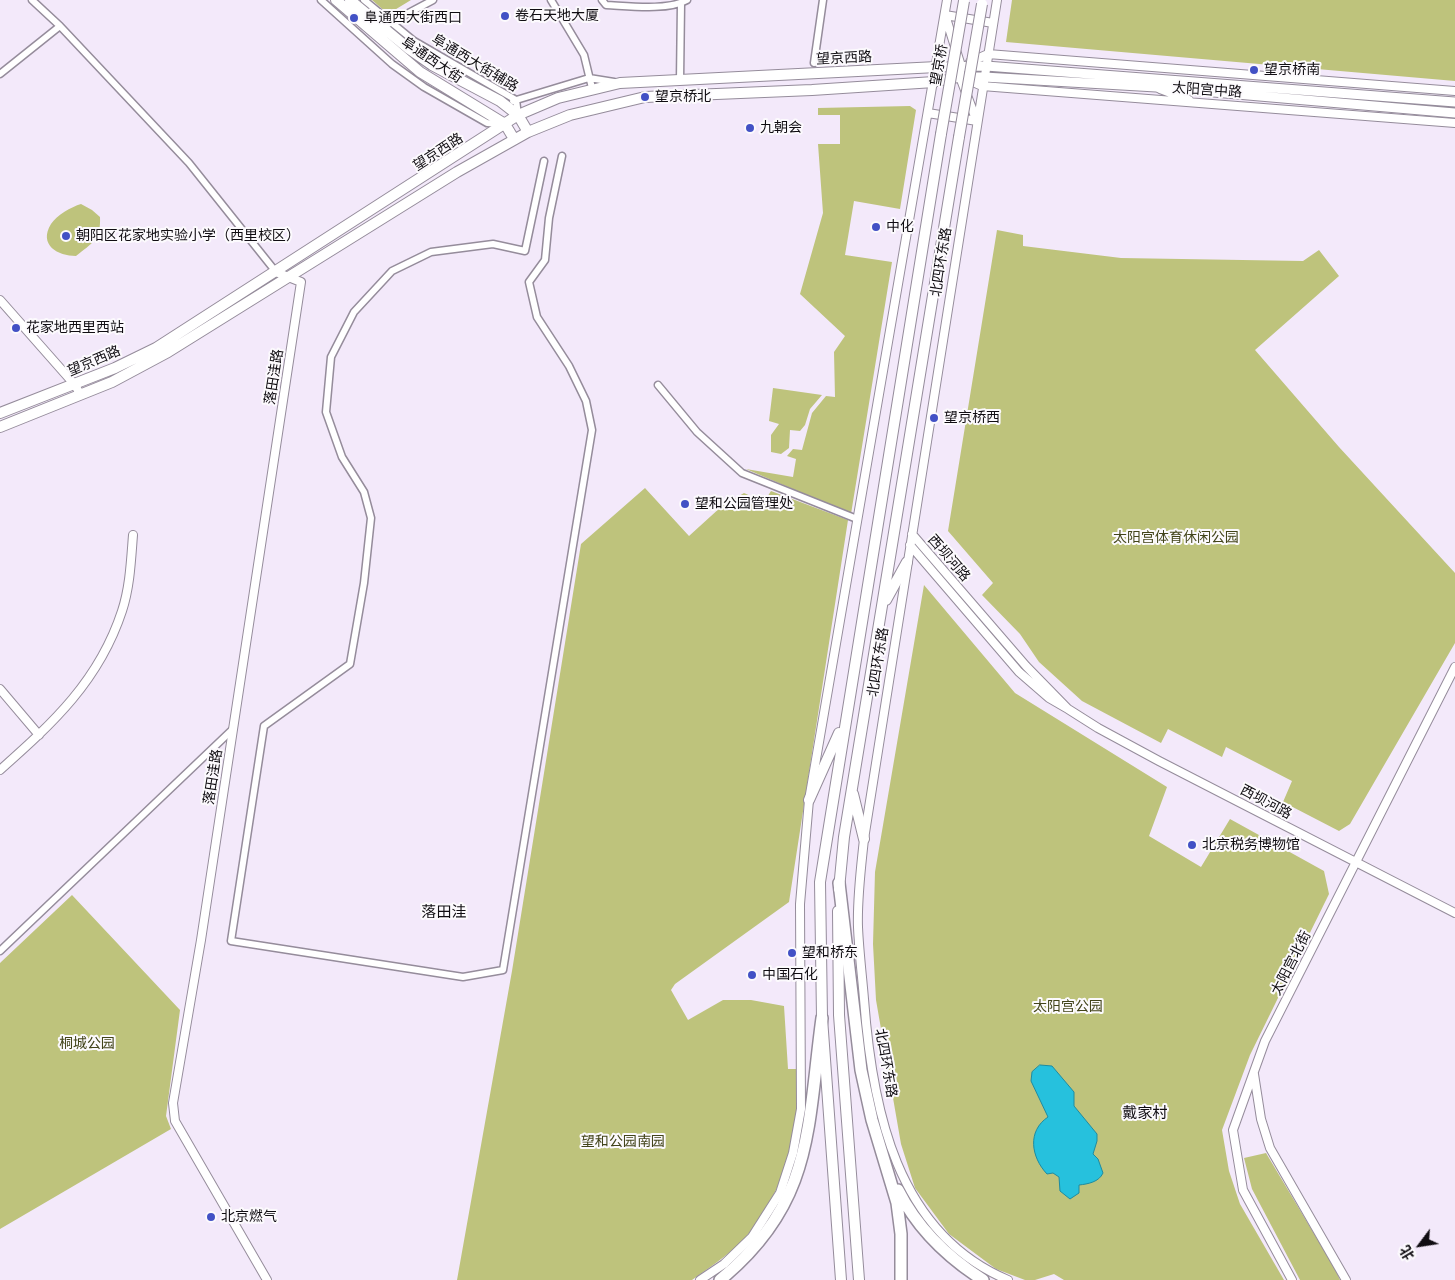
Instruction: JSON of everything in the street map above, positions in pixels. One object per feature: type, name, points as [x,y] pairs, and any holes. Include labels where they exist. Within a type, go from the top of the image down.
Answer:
[{"type":"highway","points":[[839,883],[861,1070],[872,1120],[897,1204],[901,1234],[901,1280]]},
{"type":"highway","points":[[720,1280],[738,1266],[766,1234],[790,1196],[802,1159],[810,1122],[822,1018]]},
{"type":"highway","points":[[887,1168],[902,1200],[940,1248],[961,1266],[983,1280]]},
{"type":"main road","name":"阜通西大街","points":[[336,0],[420,72],[505,124],[514,139]]},
{"type":"main road","name":"阜通西大街","points":[[350,0],[387,25],[432,65],[500,101],[518,115],[528,132]]},
{"type":"main road","name":"望京桥","points":[[940,134],[964,0]]},
{"type":"main road","name":"北四环东路","points":[[859,1280],[839,1015],[839,883],[852,789],[958,137],[982,2]]},
{"type":"main road","name":"太阳宫中路","points":[[937,67],[986,66],[1455,102]]},
{"type":"main road","name":"望京西路","points":[[0,413],[75,384],[156,348],[518,115],[590,83],[937,67]]},
{"type":"main road","points":[[934,82],[960,77],[983,82]]},
{"type":"main road","name":"望京西路","points":[[0,427],[112,382],[168,352],[287,277],[528,132],[596,107],[645,97],[934,82]]},
{"type":"main road","name":"太阳宫中路","points":[[983,82],[1156,87],[1455,113]]},
{"type":"main road","name":"北四环东路","points":[[841,1280],[822,1018],[820,882],[940,134]]},
{"type":"main road","points":[[882,607],[908,562]]},
{"type":"main road","points":[[809,800],[845,721]]},
{"type":"main road","points":[[852,789],[864,839]]},
{"type":"street","points":[[32,0],[60,26],[189,163],[276,272]]},
{"type":"street","points":[[321,0],[392,64],[424,87],[487,123],[505,124]]},
{"type":"street","name":"阜通西大街辅路","points":[[364,0],[387,25],[516,100],[518,115]]},
{"type":"street","points":[[387,25],[433,0]]},
{"type":"street","points":[[500,101],[516,100],[590,83],[584,54],[551,0]]},
{"type":"street","points":[[602,0],[606,5],[656,6],[684,2],[680,80]]},
{"type":"street","points":[[814,63],[823,0]]},
{"type":"street","points":[[700,1280],[724,1264],[752,1238],[780,1193],[792,1153],[801,1109],[800,904],[809,800],[937,67],[947,0]]},
{"type":"street","name":"北四环东路","points":[[997,0],[864,839],[858,926],[867,1042],[886,1133],[906,1184],[922,1210],[939,1232],[963,1256],[1008,1280]]},
{"type":"street","points":[[945,16],[993,23]]},
{"type":"street","points":[[945,16],[961,66],[960,77],[977,121]]},
{"type":"street","points":[[0,74],[60,26]]},
{"type":"street","name":"太阳宫中路","points":[[961,66],[988,54],[1455,91]]},
{"type":"street","points":[[1170,80],[1200,71]]},
{"type":"street","name":"太阳宫中路","points":[[983,82],[1195,103],[1455,123]]},
{"type":"street","points":[[1341,82],[1367,95]]},
{"type":"street","points":[[1156,87],[1195,103]]},
{"type":"street","points":[[928,113],[977,121]]},
{"type":"street","points":[[544,160],[525,251],[493,244],[431,252],[392,271],[354,312],[332,357],[326,412],[342,457],[364,492],[371,518],[364,583],[350,664],[264,726],[231,941],[463,977],[503,970],[592,430],[586,401],[569,366],[537,317],[529,282],[545,260],[549,218],[562,156]]},
{"type":"street","name":"落田洼路","points":[[267,1280],[175,1122],[173,1103],[233,729],[301,282],[276,272]]},
{"type":"street","points":[[0,300],[75,384],[80,394]]},
{"type":"street","points":[[658,385],[697,432],[742,473],[857,520]]},
{"type":"street","name":"西坝河路","points":[[912,534],[1026,666],[1068,709]]},
{"type":"street","points":[[0,770],[67,708],[91,676],[122,610],[133,535]]},
{"type":"street","name":"西坝河路","points":[[910,545],[1019,672],[1049,698],[1098,728],[1455,913]]},
{"type":"street","name":"太阳宫北街","points":[[1292,1280],[1243,1190],[1233,1130],[1265,1041],[1455,667]]},
{"type":"street","points":[[0,689],[39,735]]},
{"type":"street","points":[[0,951],[233,729]]},
{"type":"street","points":[[1254,1071],[1261,1119],[1270,1148],[1346,1280]]},
{"type":"green space","points":[[372,0],[411,0],[388,14]]},
{"type":"green space","points":[[1012,0],[1455,0],[1455,81],[1006,42]]},
{"type":"green space","points":[[910,106],[916,110],[900,209],[854,201],[845,255],[892,262],[851,514],[746,469],[793,477],[796,459],[787,456],[793,449],[802,450],[812,413],[826,396],[835,397],[834,352],[845,336],[800,294],[823,213],[818,144],[840,144],[840,115],[818,115],[818,108]]},
{"type":"green space","points":[[81,204],[100,217],[99,231],[91,244],[76,256],[63,254],[52,248],[48,243],[48,231],[51,224],[64,212]]},
{"type":"green space","name":"太阳宫体育休闲公园","points":[[997,230],[1023,235],[1023,246],[1121,258],[1303,261],[1319,250],[1339,276],[1255,350],[1339,447],[1455,573],[1455,643],[1350,824],[1339,831],[1283,802],[1292,781],[1226,747],[1222,757],[1168,729],[1161,743],[1082,701],[1039,662],[1020,634],[982,595],[993,583],[948,531]]},
{"type":"green space","points":[[773,388],[822,395],[810,409],[805,425],[800,431],[790,430],[789,448],[781,454],[771,452],[771,435],[779,424],[769,421]]},
{"type":"green space","name":"望和公园南园","points":[[645,488],[689,536],[722,506],[744,493],[764,502],[771,491],[848,520],[789,902],[675,984],[671,990],[688,1020],[723,1000],[751,1000],[784,1006],[788,1069],[796,1069],[796,1119],[791,1148],[782,1176],[769,1204],[747,1236],[733,1250],[692,1280],[457,1280],[512,971],[581,544]]},
{"type":"green space","name":"太阳宫公园","points":[[924,585],[1015,693],[1167,787],[1149,836],[1201,867],[1230,819],[1324,871],[1329,894],[1250,1055],[1222,1130],[1229,1171],[1240,1204],[1284,1280],[1064,1280],[1054,1274],[1035,1280],[1025,1280],[996,1269],[949,1234],[915,1188],[901,1144],[876,1000],[873,944],[875,872]]},
{"type":"green space","name":"桐城公园","points":[[72,895],[180,1010],[166,1116],[171,1129],[0,1229],[0,963]]},
{"type":"green space","points":[[1266,1153],[1340,1280],[1300,1280],[1252,1189],[1244,1158]]},
{"type":"water","points":[[1040,1065],[1052,1066],[1074,1092],[1074,1106],[1097,1134],[1093,1154],[1098,1159],[1103,1173],[1096,1180],[1079,1185],[1079,1193],[1070,1199],[1060,1191],[1059,1177],[1053,1173],[1047,1174],[1037,1160],[1035,1152],[1034,1137],[1041,1123],[1048,1117],[1031,1081],[1032,1072]]},
{"type":"place","name":"卷石天地大厦","points":[[505,16]]},
{"type":"place","name":"阜通西大街西口","points":[[354,18]]},
{"type":"place","name":"望京桥南","points":[[1254,70]]},
{"type":"place","name":"望京桥北","points":[[645,97]]},
{"type":"place","name":"九朝会","points":[[750,128]]},
{"type":"place","name":"中化","points":[[876,227]]},
{"type":"place","name":"朝阳区花家地实验小学（西里校区）","points":[[66,236]]},
{"type":"place","name":"花家地西里西站","points":[[16,328]]},
{"type":"place","name":"望京桥西","points":[[934,418]]},
{"type":"place","name":"望和公园管理处","points":[[685,504]]},
{"type":"place","name":"北京税务博物馆","points":[[1192,845]]},
{"type":"place","name":"望和桥东","points":[[792,953]]},
{"type":"place","name":"中国石化","points":[[752,975]]},
{"type":"place","name":"北京燃气","points":[[211,1217]]},
{"type":"district","name":"落田洼","points":[[444,912]]},
{"type":"district","name":"戴家村","points":[[1145,1113]]}]
